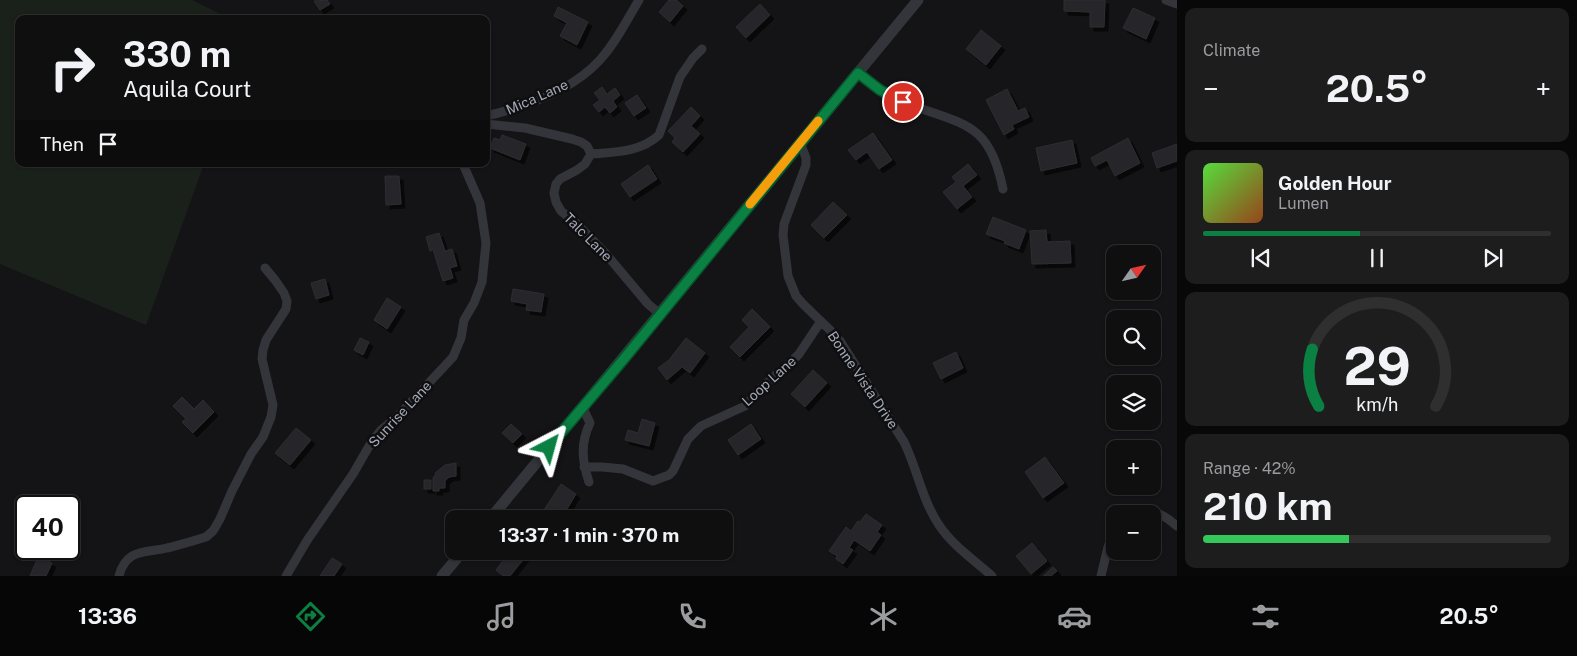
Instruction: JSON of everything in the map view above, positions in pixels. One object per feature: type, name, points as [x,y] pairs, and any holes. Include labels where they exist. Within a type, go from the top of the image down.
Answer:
[{"type":"street","name":"Mica Lane","points":[[490,115],[529,104],[552,94],[585,73],[606,52],[639,0]]},
{"type":"street","points":[[497,510],[918,0]]},
{"type":"street","points":[[1166,0],[1177,4]]},
{"type":"street","points":[[490,124],[525,128],[572,139],[587,146],[592,154],[643,146],[653,141],[659,135],[664,126],[680,78],[693,58],[702,49]]},
{"type":"street","points":[[858,73],[890,96],[910,105],[956,120],[977,133],[992,152],[999,169],[1003,189]]},
{"type":"street","name":"Bonne Vista Drive","points":[[800,142],[806,158],[806,165],[784,224],[783,234],[788,276],[796,296],[840,341],[904,442],[938,524],[954,542],[992,576]]},
{"type":"street","name":"Talc Lane","points":[[592,154],[578,170],[560,179],[556,184],[554,192],[556,202],[561,211],[592,239],[622,271],[648,304],[660,314]]},
{"type":"street","name":"Sunrise Lane","points":[[286,576],[308,539],[353,474],[372,441],[381,430],[397,417],[452,357],[461,338],[464,320],[474,303],[482,282],[486,243],[480,203],[464,167]]},
{"type":"street","points":[[120,576],[125,562],[132,556],[168,548],[210,535],[220,519],[251,454],[266,432],[273,405],[262,359],[263,350],[266,340],[286,309],[287,301],[284,293],[266,268]]},
{"type":"street","name":"Loop Lane","points":[[584,467],[623,469],[653,481],[669,475],[693,433],[701,426],[745,406],[799,354],[821,321]]},
{"type":"street","points":[[582,406],[590,423],[582,452],[589,482]]},
{"type":"street","points":[[1161,515],[1177,526]]},
{"type":"street","points":[[1101,576],[1106,555]]},
{"type":"street","points":[[442,576],[455,560]]},
{"type":"shaded area","points":[[0,0],[192,0],[222,15],[15,15],[15,167],[203,167],[146,325],[0,264]]},
{"type":"building","points":[[327,0],[330,4],[320,10],[314,1]]},
{"type":"building","points":[[669,0],[676,0],[683,6],[670,22],[659,12]]},
{"type":"building","points":[[1064,0],[1105,0],[1104,27],[1090,27],[1090,12],[1064,11]]},
{"type":"building","points":[[760,4],[770,15],[746,38],[736,27]]},
{"type":"building","points":[[558,7],[588,22],[577,45],[560,36],[567,23],[554,16]]},
{"type":"building","points":[[1133,8],[1155,18],[1146,39],[1123,28]]},
{"type":"building","points":[[981,30],[1001,46],[986,65],[966,49]]},
{"type":"building","points":[[602,87],[607,94],[615,88],[620,95],[613,101],[617,107],[610,113],[605,107],[599,112],[593,105],[600,100],[594,93]]},
{"type":"building","points":[[1007,89],[1018,111],[1025,108],[1029,117],[1012,125],[1014,129],[1004,135],[986,100]]},
{"type":"building","points":[[637,95],[646,108],[634,116],[625,103]]},
{"type":"building","points":[[691,107],[700,116],[691,126],[700,134],[683,152],[672,142],[675,138],[668,131]]},
{"type":"building","points":[[873,133],[892,160],[879,169],[867,152],[856,160],[848,150]]},
{"type":"building","points":[[502,135],[526,144],[520,160],[490,148],[494,138],[500,140]]},
{"type":"building","points":[[1128,138],[1140,163],[1115,176],[1107,160],[1095,166],[1091,158]]},
{"type":"building","points":[[1072,140],[1077,163],[1041,171],[1036,148]]},
{"type":"building","points":[[1177,144],[1177,161],[1157,168],[1152,153]]},
{"type":"building","points":[[968,164],[977,175],[963,186],[972,197],[957,209],[943,192],[956,182],[952,177]]},
{"type":"building","points":[[648,165],[657,179],[630,197],[621,184]]},
{"type":"building","points":[[385,176],[399,176],[401,204],[386,205]]},
{"type":"building","points":[[833,202],[847,215],[824,238],[811,225]]},
{"type":"building","points":[[993,217],[1026,230],[1019,249],[986,234]]},
{"type":"building","points":[[1046,230],[1047,242],[1070,241],[1071,263],[1032,264],[1030,231]]},
{"type":"building","points":[[439,233],[445,251],[452,249],[457,266],[450,268],[453,278],[443,281],[433,250],[430,251],[426,237]]},
{"type":"building","points":[[325,279],[329,295],[316,299],[311,283]]},
{"type":"building","points":[[513,289],[544,294],[541,312],[526,310],[527,304],[511,301]]},
{"type":"building","points":[[387,298],[401,307],[387,329],[374,320]]},
{"type":"building","points":[[752,309],[770,327],[740,357],[730,347],[749,327],[742,320]]},
{"type":"building","points":[[360,338],[369,342],[363,355],[354,350]]},
{"type":"building","points":[[686,338],[705,353],[690,373],[682,367],[667,380],[658,368],[669,360]]},
{"type":"building","points":[[956,352],[963,368],[941,379],[933,363]]},
{"type":"building","points":[[813,370],[827,383],[805,407],[791,394]]},
{"type":"building","points":[[182,397],[194,409],[203,400],[214,412],[193,433],[182,422],[186,419],[173,406]]},
{"type":"building","points":[[642,419],[655,423],[649,446],[625,440],[628,430],[638,433]]},
{"type":"building","points":[[511,424],[522,434],[513,443],[502,433]]},
{"type":"building","points":[[751,424],[761,439],[738,455],[728,440]]},
{"type":"building","points":[[296,428],[311,440],[290,465],[275,453]]},
{"type":"building","points":[[1045,457],[1064,483],[1043,498],[1025,472]]},
{"type":"building","points":[[456,463],[456,476],[449,477],[445,481],[445,488],[433,491],[435,473],[445,465]]},
{"type":"building","points":[[424,480],[431,480],[431,489],[424,489]]},
{"type":"building","points":[[561,484],[576,494],[566,510],[544,510]]},
{"type":"building","points":[[866,514],[882,525],[877,532],[881,535],[870,551],[854,540],[849,548],[853,550],[843,564],[836,559],[837,556],[829,551],[846,527],[851,531]]},
{"type":"building","points":[[1032,543],[1047,561],[1031,574],[1016,556]]},
{"type":"building","points":[[332,558],[342,564],[334,576],[320,576]]},
{"type":"building","points":[[37,560],[45,560],[52,563],[46,576],[30,576]]},
{"type":"building","points":[[503,560],[523,560],[510,576],[503,576],[496,570]]},
{"type":"building","points":[[1053,567],[1057,571],[1051,576],[1043,576]]},
{"type":"slow traffic","points":[[750,204],[818,121]]},
{"type":"route","points":[[549,447],[623,360],[858,73],[880,90],[903,102]]}]
